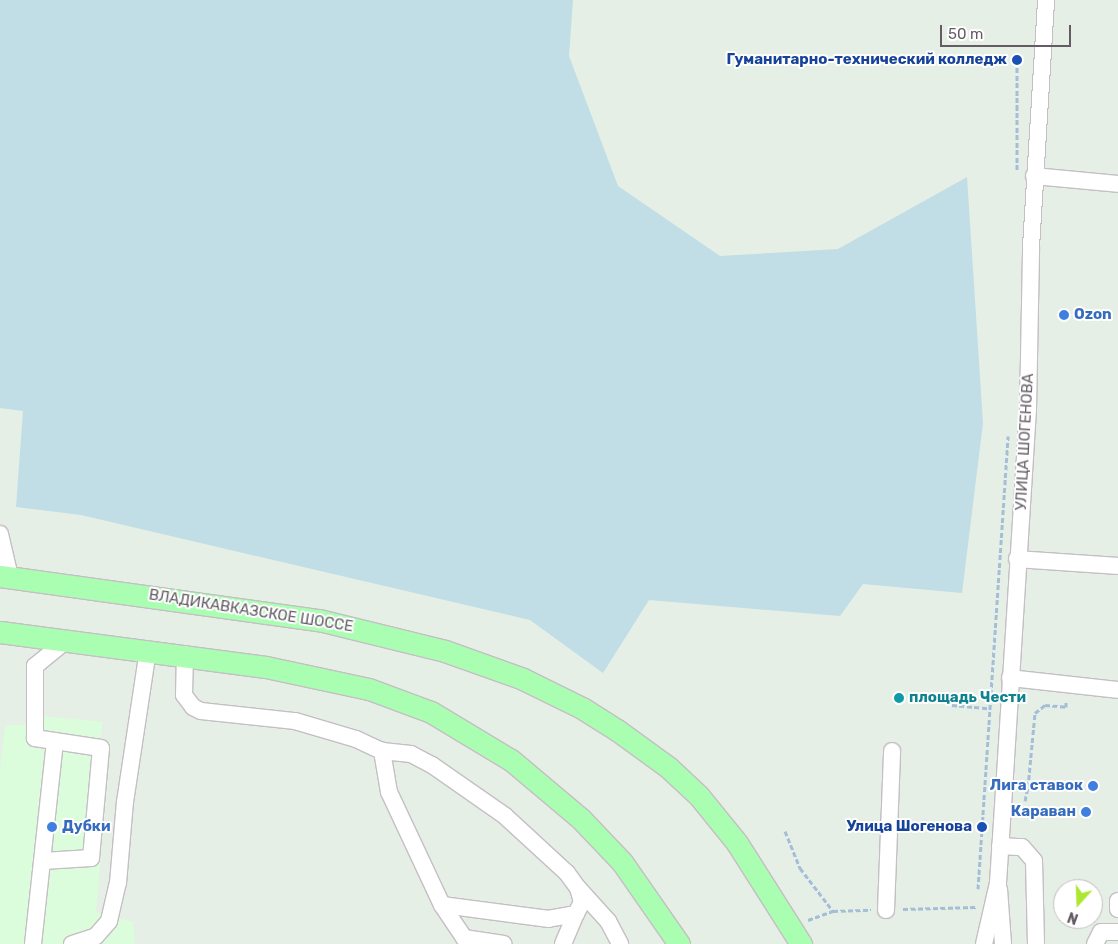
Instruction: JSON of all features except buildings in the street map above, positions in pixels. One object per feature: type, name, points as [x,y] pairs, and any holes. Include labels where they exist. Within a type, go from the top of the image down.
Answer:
[{"type":"main road","name":"ВЛАДИКАВКАЗСКОЕ ШОССЕ","points":[[5,576],[319,620],[445,651],[524,679],[582,708],[617,730],[668,767],[694,791],[737,843],[801,944]]},
{"type":"main road","points":[[0,632],[185,654],[348,683],[409,702],[467,731],[554,794],[622,862],[678,944]]},
{"type":"street","name":"УЛИЦА ШОГЕНОВА","points":[[998,883],[1017,559],[1028,409],[1034,176],[1046,0]]},
{"type":"street","points":[[1034,176],[1118,184]]},
{"type":"street","points":[[0,534],[5,576]]},
{"type":"street","points":[[1017,559],[1118,566]]},
{"type":"street","points":[[43,861],[91,858],[101,748],[36,738],[35,666],[68,640]]},
{"type":"street","points":[[77,943],[96,936],[109,921],[118,883],[125,802],[148,650]]},
{"type":"street","points":[[185,654],[184,695],[193,707],[201,712],[295,721],[330,730],[382,752],[411,754],[466,788],[524,831],[608,921],[620,944]]},
{"type":"street","points":[[1010,678],[1118,690]]},
{"type":"street","points":[[33,944],[55,741]]},
{"type":"street","points":[[382,752],[388,792],[442,905],[464,938],[504,944]]},
{"type":"street","points":[[890,910],[896,752]]},
{"type":"street","points":[[1000,846],[1022,847],[1034,861],[1036,944]]},
{"type":"street","points":[[984,944],[998,883]]},
{"type":"street","points":[[998,883],[1003,916],[1003,944]]},
{"type":"street","points":[[563,944],[582,902],[578,888]]},
{"type":"street","points":[[1118,901],[1118,908]]},
{"type":"street","points":[[442,905],[549,919],[576,914]]},
{"type":"street","points":[[1095,944],[1101,932],[1118,932]]},
{"type":"path","points":[[1017,60],[1017,176]]},
{"type":"path","points":[[808,920],[833,911],[977,907],[988,708],[1008,432]]},
{"type":"path","points":[[1025,802],[1035,714],[1045,705],[1066,707],[1067,696]]},
{"type":"path","points":[[952,704],[988,708]]},
{"type":"path","points":[[1019,787],[1028,787]]},
{"type":"path","points":[[785,831],[800,868],[833,911]]},
{"type":"shaded area","points":[[0,0],[573,0],[569,56],[618,186],[720,256],[838,249],[967,177],[983,423],[962,593],[863,584],[840,616],[649,600],[603,673],[530,620],[81,515],[16,507],[23,411],[0,408]]},
{"type":"shaded area","name":"Дубки","points":[[40,716],[103,722],[100,738],[111,743],[96,912],[133,922],[135,944],[0,944],[0,772],[5,725],[29,725]]},
{"type":"place","name":"Гуманитарно-технический колледж","points":[[1017,60]]},
{"type":"place","name":"Ozon","points":[[1064,315]]},
{"type":"place","name":"площадь Чести","points":[[899,698]]},
{"type":"place","name":"Лига ставок","points":[[1093,786]]},
{"type":"place","name":"Караван","points":[[1086,812]]},
{"type":"place","name":"Дубки","points":[[52,827]]},
{"type":"place","name":"Улица Шогенова","points":[[982,827]]}]
